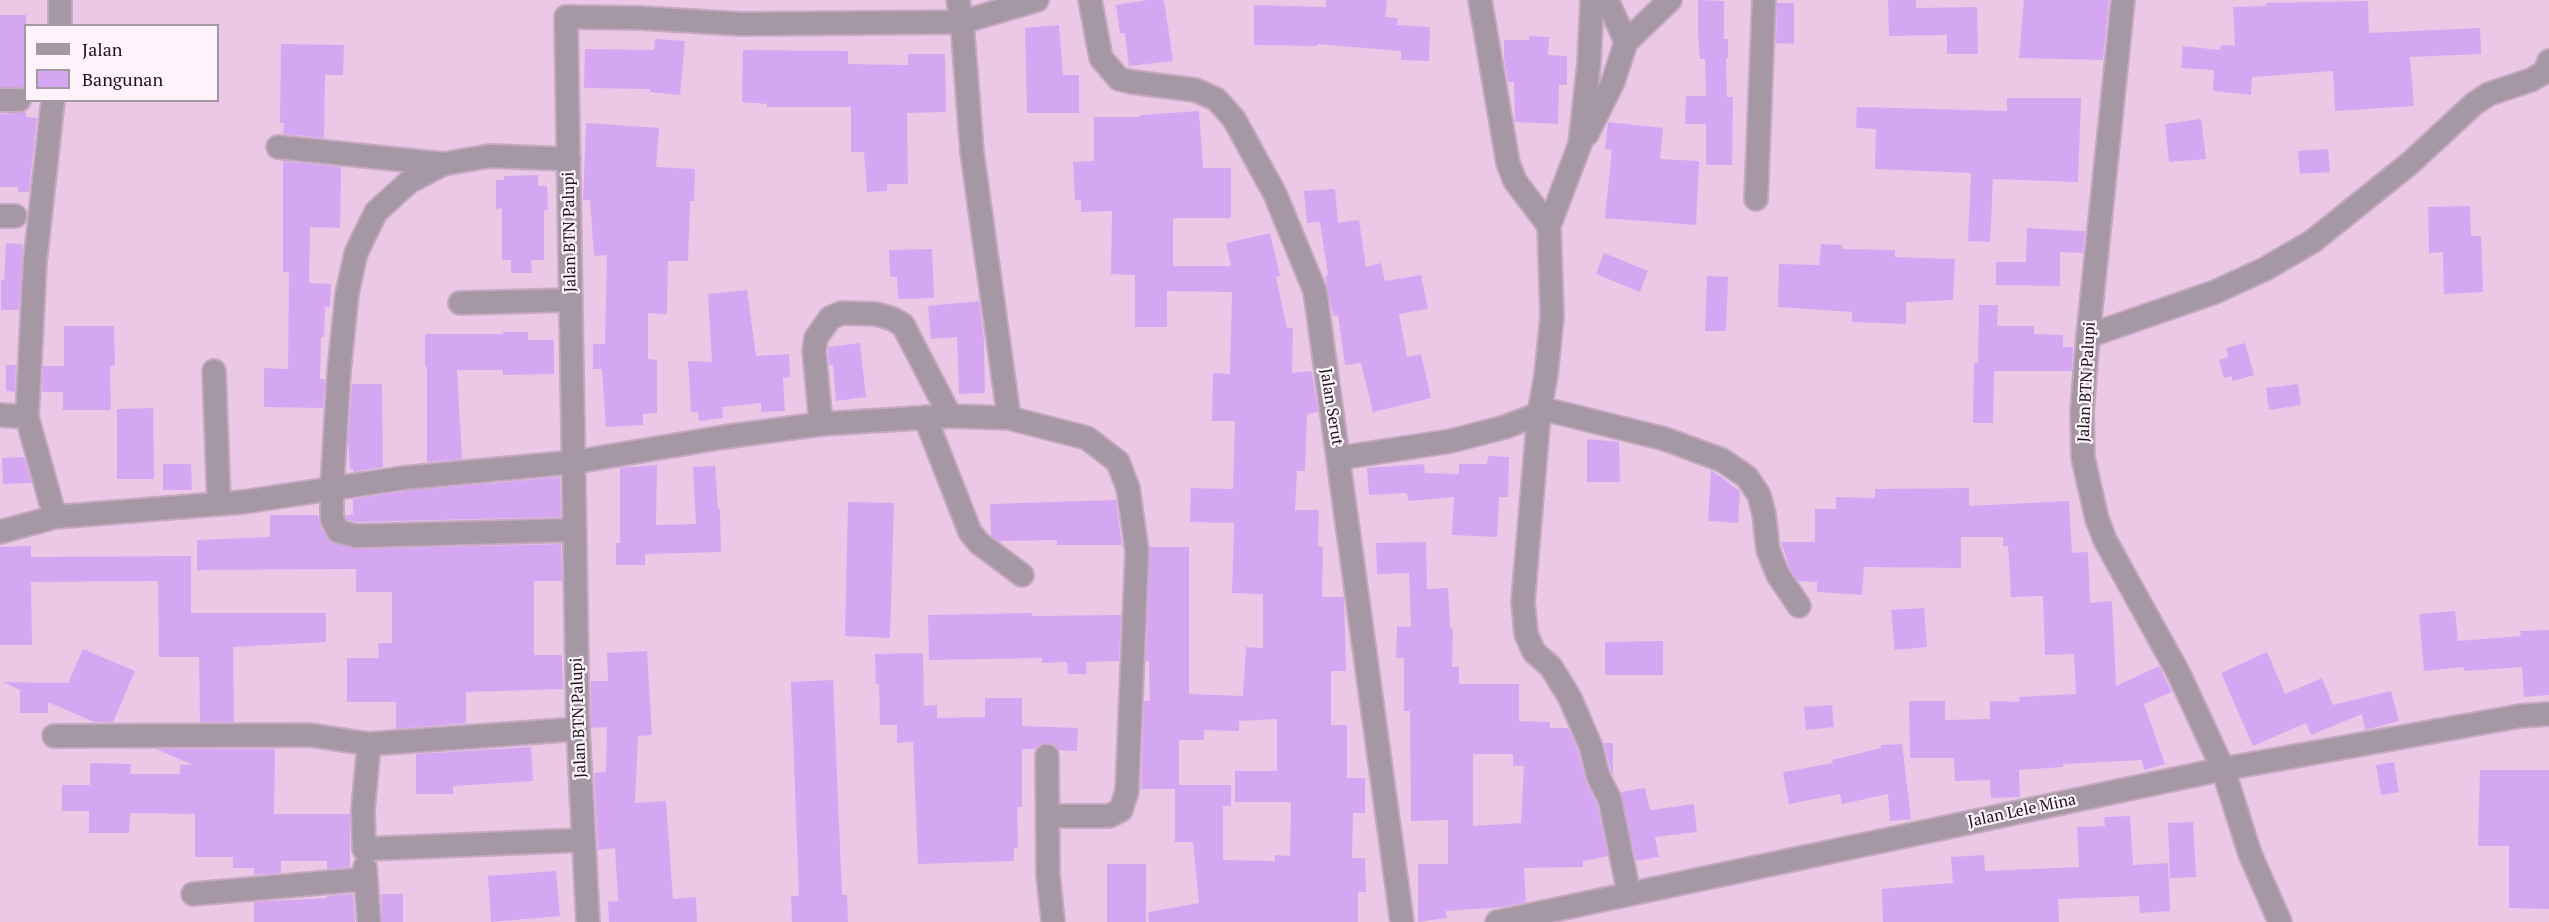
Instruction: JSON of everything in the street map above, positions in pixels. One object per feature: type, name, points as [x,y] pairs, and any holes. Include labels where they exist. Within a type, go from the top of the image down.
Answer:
[{"type":"street","points":[[60,0],[60,24]]},
{"type":"street","name":"Jalan BTN Palupi","points":[[588,922],[578,729],[575,462],[565,8],[640,18],[742,24],[960,11],[1037,0]]},
{"type":"street","name":"Jalan Serut","points":[[1090,0],[1101,58],[1119,79],[1196,90],[1216,99],[1234,119],[1275,194],[1315,291],[1402,922]]},
{"type":"street","points":[[1480,0],[1508,163],[1515,181],[1550,226]]},
{"type":"street","points":[[1580,144],[1589,63],[1592,0]]},
{"type":"street","points":[[1607,0],[1626,42]]},
{"type":"street","points":[[1629,894],[1610,800],[1598,776],[1592,747],[1570,699],[1551,668],[1534,652],[1526,634],[1523,601],[1539,411],[1552,317],[1550,226],[1580,144],[1613,82],[1626,42],[1670,0]]},
{"type":"street","points":[[1756,199],[1764,0]]},
{"type":"street","name":"Jalan BTN Palupi","points":[[2123,0],[2088,336],[2082,412],[2083,458],[2097,519],[2116,563],[2179,674],[2223,769],[2250,854],[2280,922]]},
{"type":"street","points":[[960,11],[972,152],[1009,418]]},
{"type":"street","points":[[2088,336],[2215,292],[2265,269],[2303,247],[2409,164],[2475,103],[2489,94],[2531,80],[2545,72],[2549,61]]},
{"type":"street","points":[[53,102],[35,261],[27,417],[55,517]]},
{"type":"street","points":[[278,147],[443,164],[490,156],[569,159]]},
{"type":"street","points":[[443,164],[409,182],[376,212],[356,253],[347,294],[332,487],[332,519],[338,531],[356,536],[575,530]]},
{"type":"street","points":[[460,303],[572,300]]},
{"type":"street","points":[[821,424],[814,350],[816,338],[830,318],[842,313],[876,314],[903,325],[950,416]]},
{"type":"street","points":[[214,371],[219,504]]},
{"type":"street","points":[[1339,458],[1450,441],[1505,427],[1539,411],[1665,439],[1722,460],[1747,477],[1759,495],[1764,514],[1768,550],[1778,575],[1799,606]]},
{"type":"street","points":[[0,415],[27,417]]},
{"type":"street","points":[[0,532],[55,517],[219,504],[332,487],[575,462],[691,442],[821,424],[950,416],[1009,418],[1087,438],[1118,462],[1128,488],[1137,551],[1127,790],[1121,810],[1109,816],[1048,816]]},
{"type":"street","points":[[925,417],[970,532],[980,543],[1022,575]]},
{"type":"street","name":"Jalan Lele Mina","points":[[1497,922],[2223,769],[2520,716],[2549,714]]},
{"type":"street","points":[[54,736],[310,735],[369,744],[578,729]]},
{"type":"street","points":[[369,744],[363,810],[369,922]]},
{"type":"street","points":[[1047,756],[1048,874],[1053,922]]},
{"type":"street","points":[[364,849],[583,840]]},
{"type":"street","points":[[193,894],[366,879]]},
{"type":"building","points":[[1164,0],[1173,61],[1129,66],[1125,33],[1120,33],[1116,5]]},
{"type":"building","points":[[1326,0],[1387,0],[1385,17],[1398,18],[1397,25],[1430,27],[1429,61],[1401,60],[1401,51],[1318,44],[1318,46],[1254,45],[1254,5],[1326,7]]},
{"type":"building","points":[[1698,0],[1724,1],[1724,39],[1728,39],[1727,97],[1733,97],[1732,165],[1706,165],[1706,124],[1685,124],[1686,96],[1706,96],[1705,59],[1700,59],[1698,36]]},
{"type":"building","points":[[1888,0],[1916,0],[1916,8],[1977,7],[1978,54],[1947,54],[1947,35],[1889,36]]},
{"type":"building","points":[[2024,0],[2109,0],[2103,60],[2019,58]]},
{"type":"building","points":[[2368,1],[2369,33],[2480,28],[2481,54],[2410,57],[2414,106],[2335,111],[2333,71],[2252,77],[2251,95],[2213,91],[2214,70],[2181,68],[2183,46],[2220,50],[2221,45],[2235,46],[2233,7],[2266,6],[2266,3]]},
{"type":"building","points":[[1777,3],[1794,3],[1794,44],[1776,43]]},
{"type":"building","points":[[0,15],[26,15],[24,88],[0,87]]},
{"type":"building","points":[[1059,25],[1063,75],[1079,75],[1079,113],[1027,113],[1025,28]]},
{"type":"building","points":[[1529,36],[1549,37],[1548,55],[1567,56],[1567,85],[1559,85],[1558,124],[1515,122],[1514,82],[1508,82],[1504,59],[1504,40],[1529,40]]},
{"type":"building","points":[[655,39],[685,41],[680,95],[650,92],[650,89],[584,88],[585,49],[654,50]]},
{"type":"building","points":[[281,44],[344,45],[343,75],[325,75],[324,138],[283,134],[284,123],[280,123]]},
{"type":"building","points":[[743,50],[848,51],[848,64],[908,65],[908,54],[945,54],[946,112],[907,113],[908,184],[887,184],[887,191],[867,192],[864,152],[851,152],[851,107],[767,107],[767,104],[742,102]]},
{"type":"building","points":[[2007,98],[2081,98],[2078,182],[1993,179],[1990,242],[1968,241],[1971,173],[1875,169],[1876,129],[1856,128],[1857,107],[2007,111]]},
{"type":"building","points":[[1199,111],[1203,168],[1231,168],[1231,218],[1173,218],[1173,266],[1231,266],[1226,243],[1270,233],[1280,276],[1276,277],[1287,328],[1293,328],[1292,373],[1312,371],[1318,412],[1307,414],[1305,471],[1297,471],[1295,510],[1319,510],[1318,546],[1323,547],[1322,597],[1344,597],[1346,671],[1331,671],[1331,725],[1347,725],[1347,778],[1365,778],[1365,813],[1353,813],[1352,858],[1365,858],[1366,892],[1358,892],[1358,922],[1149,922],[1148,912],[1199,903],[1193,842],[1175,842],[1175,789],[1141,789],[1144,701],[1150,701],[1149,661],[1146,661],[1150,547],[1189,547],[1189,694],[1243,696],[1246,647],[1263,648],[1263,594],[1232,593],[1234,523],[1190,522],[1191,488],[1233,489],[1235,421],[1212,421],[1213,373],[1230,374],[1232,292],[1167,291],[1167,327],[1135,327],[1135,275],[1111,274],[1112,211],[1081,212],[1081,200],[1075,200],[1073,162],[1094,161],[1094,117],[1140,117],[1140,115]],"holes":[[[1277,719],[1277,771],[1235,771],[1235,802],[1291,802],[1290,856],[1275,855],[1275,861],[1223,860],[1223,806],[1231,806],[1231,785],[1179,785],[1179,740],[1204,740],[1204,730],[1239,731],[1239,721]]]},
{"type":"building","points":[[26,112],[26,117],[37,118],[29,192],[18,192],[18,187],[0,187],[0,114]]},
{"type":"building","points":[[2201,119],[2206,159],[2169,162],[2165,124]]},
{"type":"building","points":[[1608,122],[1663,128],[1660,159],[1699,161],[1696,225],[1605,218],[1612,150],[1605,149]]},
{"type":"building","points":[[586,123],[659,128],[656,167],[695,169],[694,201],[690,201],[688,261],[668,261],[667,314],[648,313],[648,359],[657,360],[657,413],[643,414],[643,425],[606,427],[602,369],[593,369],[593,344],[605,344],[607,255],[594,256],[590,200],[583,200]]},
{"type":"building","points":[[2328,149],[2330,172],[2300,174],[2298,151]]},
{"type":"building","points":[[283,161],[341,167],[340,228],[310,227],[309,283],[331,284],[330,307],[325,307],[324,337],[321,337],[320,379],[324,379],[325,384],[323,408],[264,407],[264,368],[288,369],[289,272],[283,272]]},
{"type":"building","points":[[538,175],[538,186],[547,186],[548,210],[544,210],[544,260],[531,260],[532,273],[511,273],[511,260],[502,260],[502,208],[496,209],[496,180],[504,180],[504,176]]},
{"type":"building","points":[[1335,189],[1338,223],[1359,220],[1366,267],[1381,263],[1385,281],[1421,275],[1428,309],[1399,314],[1407,357],[1421,354],[1431,398],[1373,412],[1361,363],[1345,365],[1338,315],[1333,316],[1325,276],[1328,275],[1320,222],[1307,223],[1304,191]]},
{"type":"building","points":[[2470,206],[2471,236],[2481,236],[2483,292],[2444,294],[2443,252],[2429,253],[2428,207]]},
{"type":"building","points":[[2027,228],[2085,231],[2083,253],[2060,252],[2060,286],[1996,285],[1996,262],[2026,262]]},
{"type":"building","points":[[6,243],[23,244],[19,310],[1,310],[1,280],[4,280]]},
{"type":"building","points":[[1821,244],[1842,245],[1842,249],[1895,250],[1895,257],[1955,259],[1953,300],[1906,302],[1906,324],[1852,322],[1852,312],[1778,307],[1779,264],[1819,265]]},
{"type":"building","points":[[932,249],[934,298],[898,299],[897,277],[890,277],[889,250]]},
{"type":"building","points":[[1604,253],[1648,271],[1640,292],[1596,274]]},
{"type":"building","points":[[1707,276],[1728,277],[1726,331],[1705,331]]},
{"type":"building","points":[[747,290],[756,356],[789,354],[790,377],[783,378],[785,411],[761,412],[761,403],[722,407],[723,418],[699,421],[698,412],[691,412],[688,361],[712,362],[708,294]]},
{"type":"building","points":[[979,301],[984,339],[985,393],[959,394],[957,337],[931,339],[928,306]]},
{"type":"building","points":[[1979,305],[1998,305],[1997,326],[2034,326],[2034,334],[2063,335],[2063,347],[2073,347],[2072,371],[1994,371],[1993,423],[1973,423],[1974,363],[1978,363]]},
{"type":"building","points":[[64,326],[114,326],[115,366],[110,366],[111,410],[63,410],[63,392],[42,392],[43,366],[64,366]]},
{"type":"building","points":[[503,332],[528,332],[528,340],[554,340],[554,374],[503,375],[503,370],[457,370],[462,459],[427,462],[425,334],[503,334]]},
{"type":"building","points":[[860,343],[866,397],[836,401],[833,365],[829,365],[828,347]]},
{"type":"building","points":[[2245,343],[2254,375],[2233,381],[2231,376],[2224,378],[2219,360],[2228,357],[2226,348]]},
{"type":"building","points":[[6,365],[16,365],[15,392],[6,391]]},
{"type":"building","points":[[352,384],[382,384],[383,467],[353,472],[353,469],[350,469],[348,440]]},
{"type":"building","points":[[2298,384],[2301,405],[2269,410],[2266,388]]},
{"type":"building","points":[[153,408],[154,479],[117,479],[117,409]]},
{"type":"building","points":[[1587,439],[1619,442],[1620,482],[1587,482]]},
{"type":"building","points":[[1488,456],[1509,457],[1508,497],[1499,497],[1497,537],[1452,535],[1454,497],[1408,501],[1407,493],[1369,495],[1367,468],[1424,464],[1425,473],[1459,474],[1459,464],[1487,464]]},
{"type":"building","points":[[24,457],[32,483],[3,484],[2,458]]},
{"type":"building","points":[[163,464],[191,464],[192,490],[163,490]]},
{"type":"building","points":[[657,465],[656,525],[696,524],[693,467],[715,466],[718,509],[720,509],[721,552],[645,554],[645,565],[616,565],[616,543],[620,543],[620,468]]},
{"type":"building","points":[[1711,470],[1740,491],[1738,523],[1708,521]]},
{"type":"building","points":[[560,477],[561,517],[358,522],[347,520],[345,516],[353,514],[353,499],[405,491]]},
{"type":"building","points":[[1969,488],[1969,506],[2069,501],[2072,553],[2088,552],[2090,603],[2112,601],[2116,686],[2159,666],[2172,692],[2144,704],[2165,764],[2144,770],[2142,760],[2063,764],[2063,767],[2019,770],[2020,797],[1991,798],[1990,780],[1955,781],[1954,758],[1910,758],[1909,701],[1945,701],[1945,720],[1990,719],[1990,701],[2020,702],[2019,697],[2076,694],[2074,654],[2045,655],[2043,596],[2011,597],[2008,546],[2003,546],[2003,537],[1961,537],[1961,568],[1864,567],[1862,595],[1817,592],[1817,582],[1798,581],[1790,569],[1781,542],[1815,542],[1815,509],[1836,509],[1836,497],[1875,498],[1875,489]]},
{"type":"building","points":[[1116,500],[1122,545],[1057,545],[1057,540],[998,541],[991,535],[990,504]]},
{"type":"building","points":[[848,502],[894,503],[890,638],[845,636]]},
{"type":"building","points":[[270,515],[318,515],[320,525],[329,541],[356,549],[561,544],[562,581],[534,581],[534,655],[562,655],[563,689],[466,692],[466,723],[396,729],[396,702],[347,702],[347,658],[379,658],[378,643],[392,643],[392,592],[356,592],[356,569],[197,570],[197,540],[270,537]]},
{"type":"building","points":[[1426,542],[1427,589],[1448,588],[1450,628],[1453,629],[1452,667],[1459,667],[1459,684],[1519,684],[1519,721],[1550,722],[1550,728],[1568,728],[1578,751],[1586,782],[1597,804],[1608,856],[1583,861],[1583,867],[1524,868],[1526,902],[1502,907],[1446,911],[1447,918],[1418,922],[1418,864],[1448,864],[1448,820],[1411,821],[1410,711],[1404,711],[1404,658],[1396,658],[1397,626],[1411,627],[1409,573],[1377,574],[1376,543]],"holes":[[[1473,754],[1513,754],[1513,766],[1524,766],[1521,823],[1473,826]]]},
{"type":"building","points":[[31,546],[31,557],[191,556],[191,613],[326,613],[326,642],[233,647],[234,722],[200,722],[199,657],[159,657],[158,581],[31,582],[32,645],[0,645],[0,547]]},
{"type":"building","points":[[1924,608],[1927,647],[1895,650],[1891,610]]},
{"type":"building","points":[[2455,611],[2458,641],[2521,636],[2520,631],[2549,630],[2549,695],[2524,697],[2522,667],[2464,671],[2464,667],[2424,671],[2419,614]]},
{"type":"building","points":[[1032,613],[1032,616],[1121,615],[1119,661],[1086,662],[1087,674],[1068,674],[1067,662],[1042,663],[1042,658],[929,660],[928,615]]},
{"type":"building","points":[[1663,641],[1663,675],[1605,675],[1605,642]]},
{"type":"building","points":[[83,649],[135,671],[113,722],[94,722],[48,702],[48,713],[20,713],[20,690],[3,682],[68,683]]},
{"type":"building","points":[[647,651],[652,735],[638,736],[635,803],[666,801],[673,899],[696,897],[697,922],[609,922],[608,902],[618,901],[615,848],[598,850],[594,773],[606,772],[607,727],[591,728],[591,681],[608,681],[607,653]]},
{"type":"building","points":[[2267,652],[2285,694],[2322,678],[2333,705],[2391,691],[2399,721],[2365,730],[2362,714],[2311,735],[2306,723],[2253,746],[2221,673]]},
{"type":"building","points":[[923,653],[924,706],[937,705],[937,718],[985,717],[985,698],[1022,698],[1022,726],[1078,728],[1077,751],[1059,750],[1047,743],[1035,749],[1022,749],[1022,807],[1017,807],[1018,848],[1014,848],[1014,861],[918,864],[913,742],[897,743],[897,725],[880,725],[879,684],[876,684],[875,654]]},
{"type":"building","points":[[833,680],[842,895],[847,895],[848,922],[792,922],[791,896],[799,896],[791,682]]},
{"type":"building","points":[[1832,705],[1834,727],[1806,730],[1804,707]]},
{"type":"building","points":[[1604,743],[1613,743],[1613,775],[1611,771]]},
{"type":"building","points":[[1902,744],[1911,819],[1890,821],[1888,794],[1842,804],[1840,794],[1789,804],[1783,772],[1833,763],[1832,760],[1881,748],[1881,745]]},
{"type":"building","points":[[531,747],[533,781],[453,786],[453,794],[416,794],[416,754]]},
{"type":"building","points":[[156,749],[275,749],[274,814],[350,814],[350,867],[327,869],[327,861],[281,861],[281,873],[254,875],[254,868],[233,868],[233,857],[195,857],[195,814],[130,813],[129,833],[89,833],[89,811],[62,811],[62,785],[90,785],[90,763],[131,764],[130,774],[180,774],[180,765],[193,765]]},
{"type":"building","points":[[2394,762],[2399,792],[2381,795],[2376,765]]},
{"type":"building","points":[[2480,770],[2549,770],[2549,909],[2509,908],[2509,846],[2478,846]]},
{"type":"building","points":[[1645,788],[1650,810],[1694,804],[1697,832],[1655,837],[1659,857],[1636,861],[1621,792]]},
{"type":"building","points":[[2130,816],[2133,865],[2168,863],[2170,911],[2140,913],[2139,896],[2058,899],[2059,922],[1883,922],[1882,889],[1953,883],[1951,857],[1984,855],[1985,871],[2079,867],[2077,827],[2105,826],[2104,817]]},
{"type":"building","points":[[2193,822],[2196,877],[2170,878],[2168,823]]},
{"type":"building","points":[[1107,864],[1146,864],[1146,922],[1107,922]]},
{"type":"building","points":[[556,871],[560,916],[491,922],[488,876]]},
{"type":"building","points":[[353,894],[355,922],[254,922],[254,902],[327,898],[327,896]]},
{"type":"building","points":[[381,894],[403,894],[403,922],[382,922]]}]
